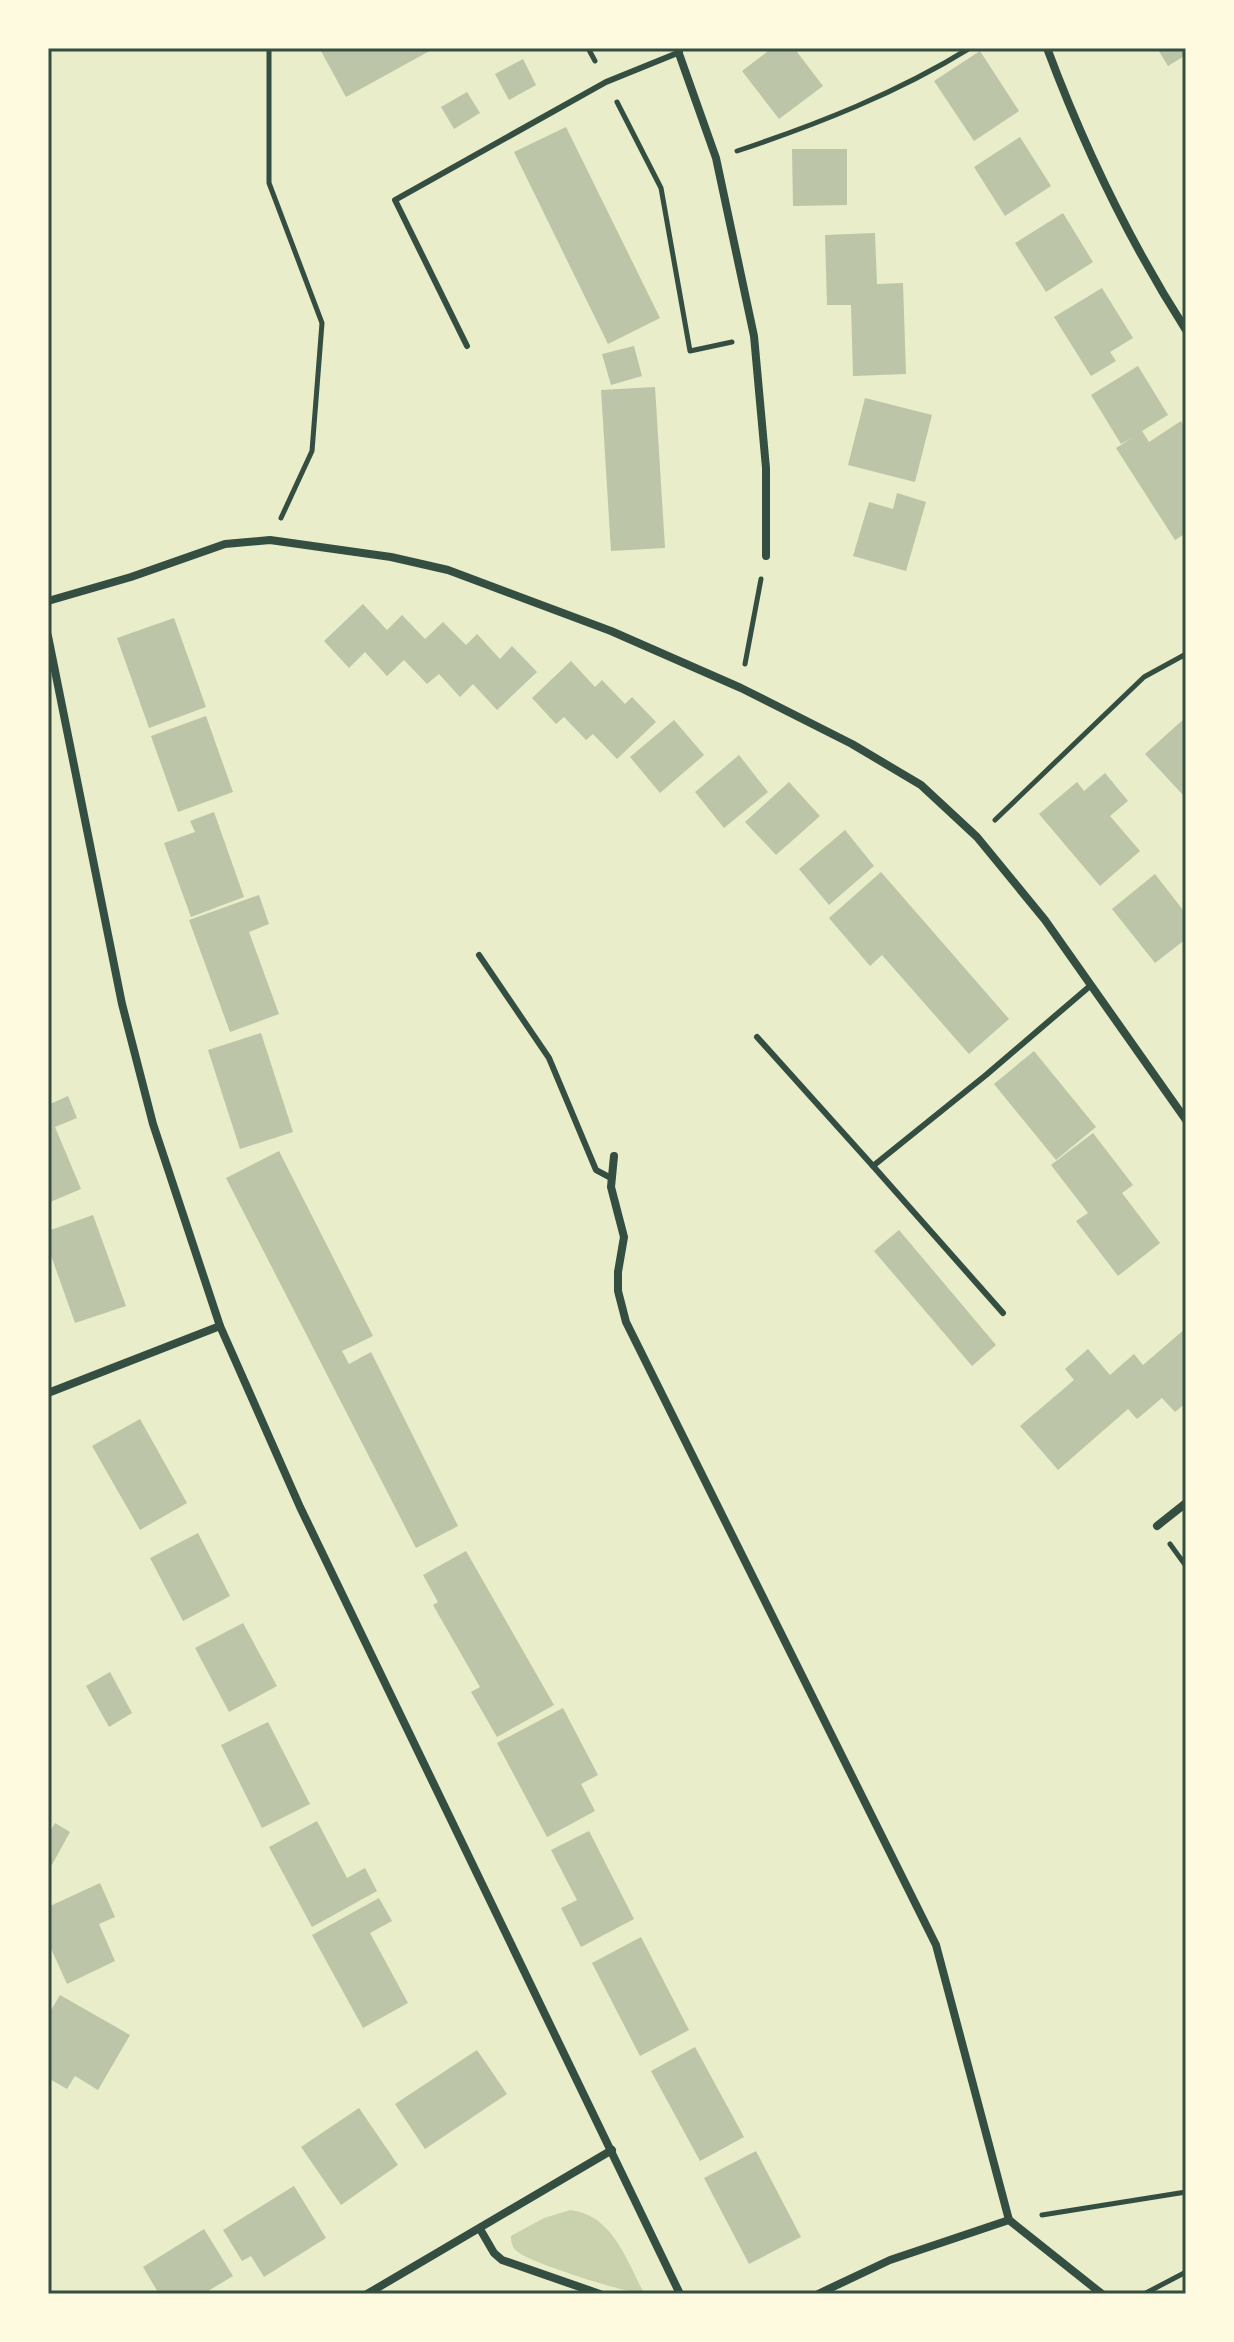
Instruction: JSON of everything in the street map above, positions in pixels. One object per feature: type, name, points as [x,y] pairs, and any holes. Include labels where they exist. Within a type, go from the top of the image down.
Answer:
[{"type":"street","points":[[1047,48],[1067,101],[1119,215],[1186,330]]},
{"type":"street","points":[[678,50],[716,158],[754,336],[766,468],[766,556]]},
{"type":"street","points":[[48,601],[131,577],[225,544],[270,540],[391,557],[448,570],[611,631],[741,688],[852,744],[921,785],[977,837],[1045,920],[1186,1120]]},
{"type":"street","points":[[48,636],[122,1004],[153,1124],[220,1326],[300,1507],[680,2294]]},
{"type":"street","points":[[614,1156],[611,1178],[613,1198],[624,1237],[618,1291],[626,1322],[936,1945],[1009,2220],[1102,2294]]},
{"type":"street","points":[[48,1393],[220,1326]]},
{"type":"street","points":[[1157,1526],[1186,1503]]},
{"type":"street","points":[[367,2294],[612,2150]]},
{"type":"street","points":[[818,2294],[890,2260],[1009,2220]]},
{"type":"street","points":[[480,2229],[494,2253],[502,2260],[600,2294]]},
{"type":"lane","points":[[467,346],[395,200],[606,82],[678,50]]},
{"type":"lane","points":[[479,955],[549,1058],[596,1170],[611,1178]]},
{"type":"lane","points":[[873,1166],[1090,986]]},
{"type":"lane","points":[[757,1037],[1003,1313]]},
{"type":"path","points":[[269,48],[269,183],[322,323],[312,451],[270,540]]},
{"type":"path","points":[[588,48],[661,188],[690,351],[754,336]]},
{"type":"path","points":[[716,158],[877,98],[970,48]]},
{"type":"path","points":[[741,688],[766,556]]},
{"type":"path","points":[[977,837],[1144,677],[1186,654]]},
{"type":"path","points":[[1009,2220],[1186,2192]]},
{"type":"path","points":[[1144,2294],[1186,2272]]},
{"type":"green space","points":[[570,2210],[585,2213],[607,2230],[624,2254],[644,2293],[601,2284],[559,2270],[514,2249],[511,2236],[544,2218]]},
{"type":"building","points":[[327,48],[435,48],[346,97],[321,51]]},
{"type":"building","points":[[772,48],[794,48],[823,86],[779,119],[742,71]]},
{"type":"building","points":[[1157,48],[1186,48],[1186,55],[1168,66]]},
{"type":"building","points":[[980,51],[1019,111],[974,141],[934,81]]},
{"type":"building","points":[[523,59],[536,85],[509,100],[495,74]]},
{"type":"building","points":[[467,92],[480,113],[454,129],[441,107]]},
{"type":"building","points":[[566,127],[660,318],[608,344],[514,152]]},
{"type":"building","points":[[1020,137],[1051,186],[1005,216],[974,167]]},
{"type":"building","points":[[792,149],[847,149],[847,205],[793,206]]},
{"type":"building","points":[[1063,213],[1093,262],[1046,292],[1015,243]]},
{"type":"building","points":[[875,233],[877,284],[903,283],[906,374],[853,376],[851,305],[827,305],[825,235]]},
{"type":"building","points":[[1102,288],[1133,338],[1110,352],[1116,361],[1091,376],[1054,317]]},
{"type":"building","points":[[634,346],[642,376],[611,385],[602,354]]},
{"type":"building","points":[[1138,366],[1168,415],[1142,431],[1149,442],[1181,421],[1186,429],[1186,533],[1175,540],[1116,448],[1134,437],[1121,444],[1091,395]]},
{"type":"building","points":[[655,387],[665,548],[611,551],[601,390]]},
{"type":"building","points":[[865,398],[932,415],[915,482],[848,465]]},
{"type":"building","points":[[897,493],[926,502],[906,571],[853,556],[869,502],[893,509]]},
{"type":"building","points":[[363,604],[387,630],[402,615],[425,639],[443,622],[466,645],[477,634],[500,659],[512,646],[537,672],[497,710],[473,684],[460,697],[439,674],[427,684],[404,660],[387,676],[365,652],[349,668],[324,641]]},
{"type":"building","points":[[174,618],[206,707],[149,728],[117,638]]},
{"type":"building","points":[[571,661],[595,687],[602,680],[625,704],[632,697],[656,722],[617,759],[593,734],[586,740],[564,717],[556,724],[532,698]]},
{"type":"building","points":[[206,716],[233,792],[178,812],[151,736]]},
{"type":"building","points":[[1186,717],[1186,792],[1183,795],[1145,754]]},
{"type":"building","points":[[674,720],[704,755],[660,793],[630,757]]},
{"type":"building","points":[[739,755],[768,792],[724,828],[695,792]]},
{"type":"building","points":[[1105,773],[1128,801],[1110,816],[1140,851],[1100,886],[1039,814],[1077,782],[1084,791]]},
{"type":"building","points":[[789,782],[820,816],[776,855],[745,822]]},
{"type":"building","points":[[214,812],[244,897],[191,917],[164,843],[195,832],[190,821]]},
{"type":"building","points":[[845,830],[874,866],[829,905],[799,869]]},
{"type":"building","points":[[881,872],[1009,1019],[969,1054],[882,955],[870,966],[829,918]]},
{"type":"building","points":[[1155,874],[1186,914],[1186,939],[1155,963],[1112,909]]},
{"type":"building","points":[[259,895],[269,924],[249,932],[279,1014],[230,1032],[189,920]]},
{"type":"building","points":[[261,1033],[293,1132],[240,1149],[208,1050]]},
{"type":"building","points":[[1034,1051],[1096,1127],[1056,1160],[994,1084]]},
{"type":"building","points":[[68,1096],[77,1118],[55,1127],[81,1189],[48,1203],[48,1105]]},
{"type":"building","points":[[1093,1133],[1133,1185],[1122,1193],[1160,1243],[1118,1276],[1076,1221],[1088,1213],[1051,1165]]},
{"type":"building","points":[[279,1151],[373,1336],[342,1351],[349,1364],[371,1352],[458,1526],[416,1548],[226,1178]]},
{"type":"building","points":[[93,1215],[126,1306],[75,1323],[48,1247],[48,1231]]},
{"type":"building","points":[[899,1230],[996,1345],[972,1366],[874,1251]]},
{"type":"building","points":[[1186,1328],[1186,1403],[1175,1412],[1162,1398],[1137,1419],[1128,1409],[1058,1470],[1020,1426],[1074,1380],[1065,1369],[1088,1349],[1110,1375],[1134,1354],[1143,1365]]},
{"type":"building","points":[[140,1419],[187,1503],[140,1530],[92,1446]]},
{"type":"building","points":[[198,1533],[230,1596],[183,1621],[150,1558]]},
{"type":"building","points":[[466,1551],[554,1705],[497,1737],[471,1692],[480,1687],[433,1605],[438,1602],[423,1575]]},
{"type":"building","points":[[243,1623],[277,1686],[229,1712],[195,1648]]},
{"type":"building","points":[[110,1672],[132,1713],[109,1727],[86,1686]]},
{"type":"building","points":[[563,1708],[598,1775],[581,1784],[595,1811],[547,1837],[497,1743]]},
{"type":"building","points":[[268,1722],[310,1804],[262,1828],[221,1745]]},
{"type":"building","points":[[317,1821],[347,1878],[365,1868],[377,1891],[312,1927],[269,1847]]},
{"type":"building","points":[[55,1823],[70,1832],[48,1872],[48,1835]]},
{"type":"building","points":[[589,1831],[634,1919],[581,1947],[561,1908],[577,1900],[551,1850]]},
{"type":"building","points":[[100,1883],[115,1917],[99,1924],[115,1961],[67,1984],[48,1942],[48,1907]]},
{"type":"building","points":[[379,1898],[392,1921],[370,1933],[408,2003],[363,2028],[312,1935]]},
{"type":"building","points":[[641,1937],[689,2030],[640,2056],[592,1963]]},
{"type":"building","points":[[60,1995],[130,2035],[98,2090],[75,2076],[67,2089],[48,2078],[48,2015]]},
{"type":"building","points":[[695,2047],[744,2137],[700,2161],[651,2071]]},
{"type":"building","points":[[477,2050],[507,2094],[425,2149],[395,2104]]},
{"type":"building","points":[[359,2108],[398,2165],[341,2205],[301,2147]]},
{"type":"building","points":[[756,2151],[801,2237],[749,2264],[704,2178]]},
{"type":"building","points":[[294,2186],[326,2238],[264,2277],[251,2256],[242,2261],[223,2230]]},
{"type":"building","points":[[204,2229],[233,2276],[203,2294],[159,2294],[143,2267]]}]
